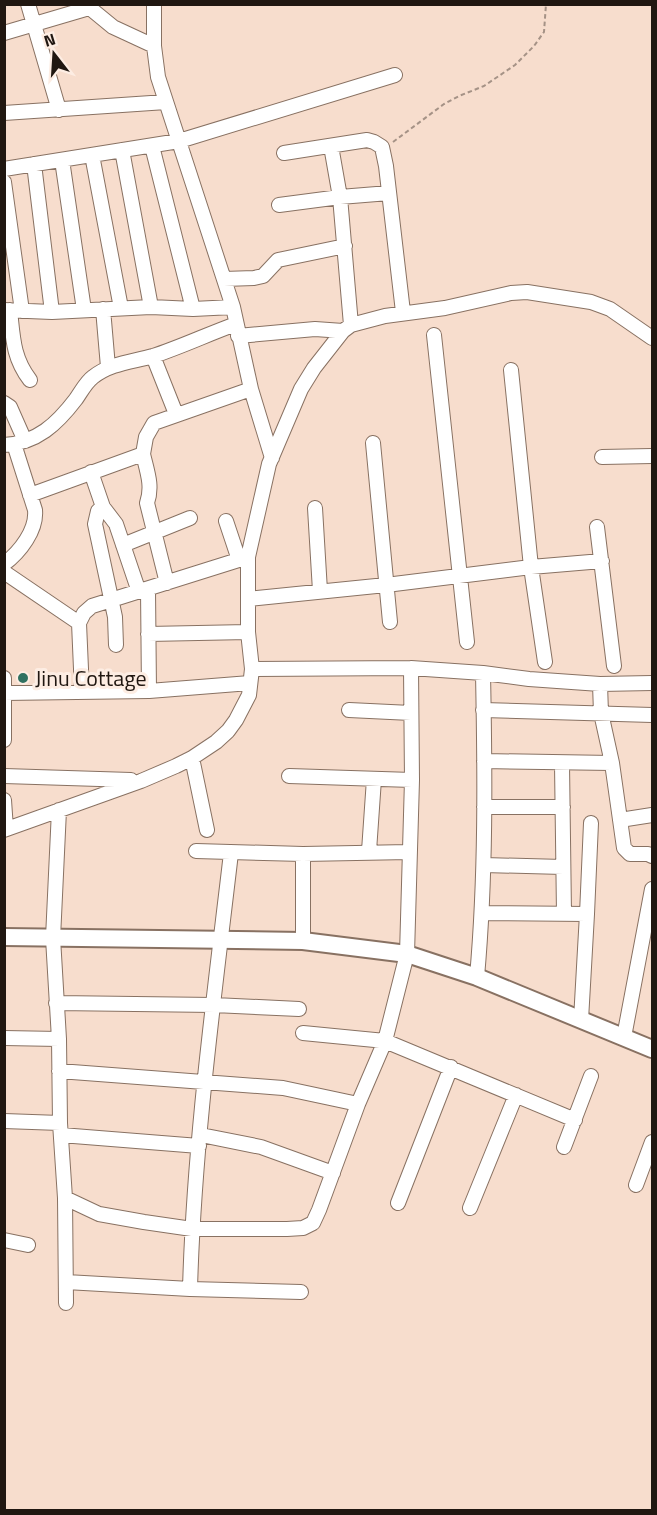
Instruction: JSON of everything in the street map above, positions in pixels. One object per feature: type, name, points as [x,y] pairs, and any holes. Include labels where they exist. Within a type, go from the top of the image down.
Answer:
[{"type":"main road","points":[[4,937],[303,941],[407,954],[477,977],[652,1049]]},
{"type":"street","points":[[28,4],[59,110]]},
{"type":"street","points":[[154,4],[154,46],[158,77],[233,307],[251,389],[272,458]]},
{"type":"street","points":[[4,33],[34,26],[87,6],[113,27],[154,46]]},
{"type":"street","points":[[4,169],[179,141],[395,75]]},
{"type":"street","points":[[4,113],[166,102]]},
{"type":"street","points":[[284,153],[367,140],[378,143],[382,147],[403,312]]},
{"type":"street","points":[[152,146],[193,309]]},
{"type":"street","points":[[243,558],[269,464],[301,389],[314,368],[347,328],[345,246],[332,146]]},
{"type":"street","points":[[122,150],[151,308]]},
{"type":"street","points":[[92,155],[122,308]]},
{"type":"street","points":[[62,160],[84,310]]},
{"type":"street","points":[[34,164],[52,312]]},
{"type":"street","points":[[4,182],[15,351],[22,370],[30,380]]},
{"type":"street","points":[[279,205],[389,193]]},
{"type":"street","points":[[224,279],[263,276],[278,260],[345,246]]},
{"type":"street","points":[[14,444],[38,436],[54,425],[90,379],[108,367],[153,356],[237,330],[347,328],[403,312],[445,308],[511,293],[527,292],[591,302],[610,309],[652,338]]},
{"type":"street","points":[[12,310],[52,312],[122,308],[233,307]]},
{"type":"street","points":[[103,309],[108,367]]},
{"type":"street","points":[[434,335],[466,642]]},
{"type":"street","points":[[153,356],[176,414]]},
{"type":"street","points":[[511,370],[531,567],[545,662]]},
{"type":"street","points":[[167,583],[147,503],[151,494],[151,484],[143,454],[149,429],[154,423],[176,414],[251,389]]},
{"type":"street","points":[[4,403],[10,407],[14,444],[35,510],[36,520],[30,534],[11,559],[4,564]]},
{"type":"street","points":[[373,443],[390,622]]},
{"type":"street","points":[[30,495],[143,454]]},
{"type":"street","points":[[602,457],[652,456]]},
{"type":"street","points":[[91,472],[103,507],[116,524],[144,591],[148,634],[149,691]]},
{"type":"street","points":[[103,507],[98,511],[95,524],[115,617],[116,645]]},
{"type":"street","points":[[315,508],[320,591]]},
{"type":"street","points":[[123,545],[190,518]]},
{"type":"street","points":[[4,800],[5,829],[141,781],[192,758],[228,731],[249,695],[251,676],[248,599],[243,558],[226,521]]},
{"type":"street","points":[[597,527],[614,666]]},
{"type":"street","points":[[82,692],[79,623],[84,613],[92,606],[243,558]]},
{"type":"street","points":[[248,599],[602,561]]},
{"type":"street","points":[[4,572],[79,623]]},
{"type":"street","points":[[148,634],[248,632]]},
{"type":"street","points":[[5,693],[149,691],[251,676],[411,668],[483,672],[529,679],[600,684],[652,683]]},
{"type":"street","points":[[66,1198],[99,1214],[192,1229],[303,1228],[313,1223],[358,1104],[385,1041],[407,954],[412,780],[411,668]]},
{"type":"street","points":[[477,977],[483,913],[484,865],[483,672]]},
{"type":"street","points":[[4,678],[4,740]]},
{"type":"street","points":[[600,684],[601,713],[612,763],[622,839],[626,852],[652,856]]},
{"type":"street","points":[[349,710],[411,713]]},
{"type":"street","points":[[483,710],[652,715]]},
{"type":"street","points":[[192,758],[207,830]]},
{"type":"street","points":[[484,761],[612,763]]},
{"type":"street","points":[[562,764],[564,914]]},
{"type":"street","points":[[4,776],[141,781]]},
{"type":"street","points":[[289,776],[412,780]]},
{"type":"street","points":[[369,851],[374,779]]},
{"type":"street","points":[[484,807],[563,807]]},
{"type":"street","points":[[59,810],[53,938],[66,1198],[66,1303]]},
{"type":"street","points":[[620,820],[652,815]]},
{"type":"street","points":[[581,1020],[591,823]]},
{"type":"street","points":[[196,851],[231,854],[409,852]]},
{"type":"street","points":[[190,1289],[192,1229],[205,1081],[231,854]]},
{"type":"street","points":[[303,854],[303,941]]},
{"type":"street","points":[[484,865],[563,867]]},
{"type":"street","points":[[624,1036],[646,961],[652,889]]},
{"type":"street","points":[[483,913],[587,914]]},
{"type":"street","points":[[56,1003],[214,1005],[299,1009]]},
{"type":"street","points":[[303,1033],[385,1041],[575,1120]]},
{"type":"street","points":[[4,1038],[59,1039]]},
{"type":"street","points":[[398,1203],[451,1067]]},
{"type":"street","points":[[59,1071],[283,1088],[358,1104]]},
{"type":"street","points":[[564,1147],[591,1076]]},
{"type":"street","points":[[470,1208],[516,1095]]},
{"type":"street","points":[[4,1121],[61,1129],[261,1147],[333,1173]]},
{"type":"street","points":[[636,1185],[652,1142]]},
{"type":"street","points":[[4,1240],[28,1245]]},
{"type":"street","points":[[66,1282],[301,1292]]},
{"type":"path","points":[[382,147],[398,140],[444,104],[484,86],[515,64],[534,46],[544,32],[546,4]]},
{"type":"place","name":"Jinu Cottage","points":[[23,678]]}]
